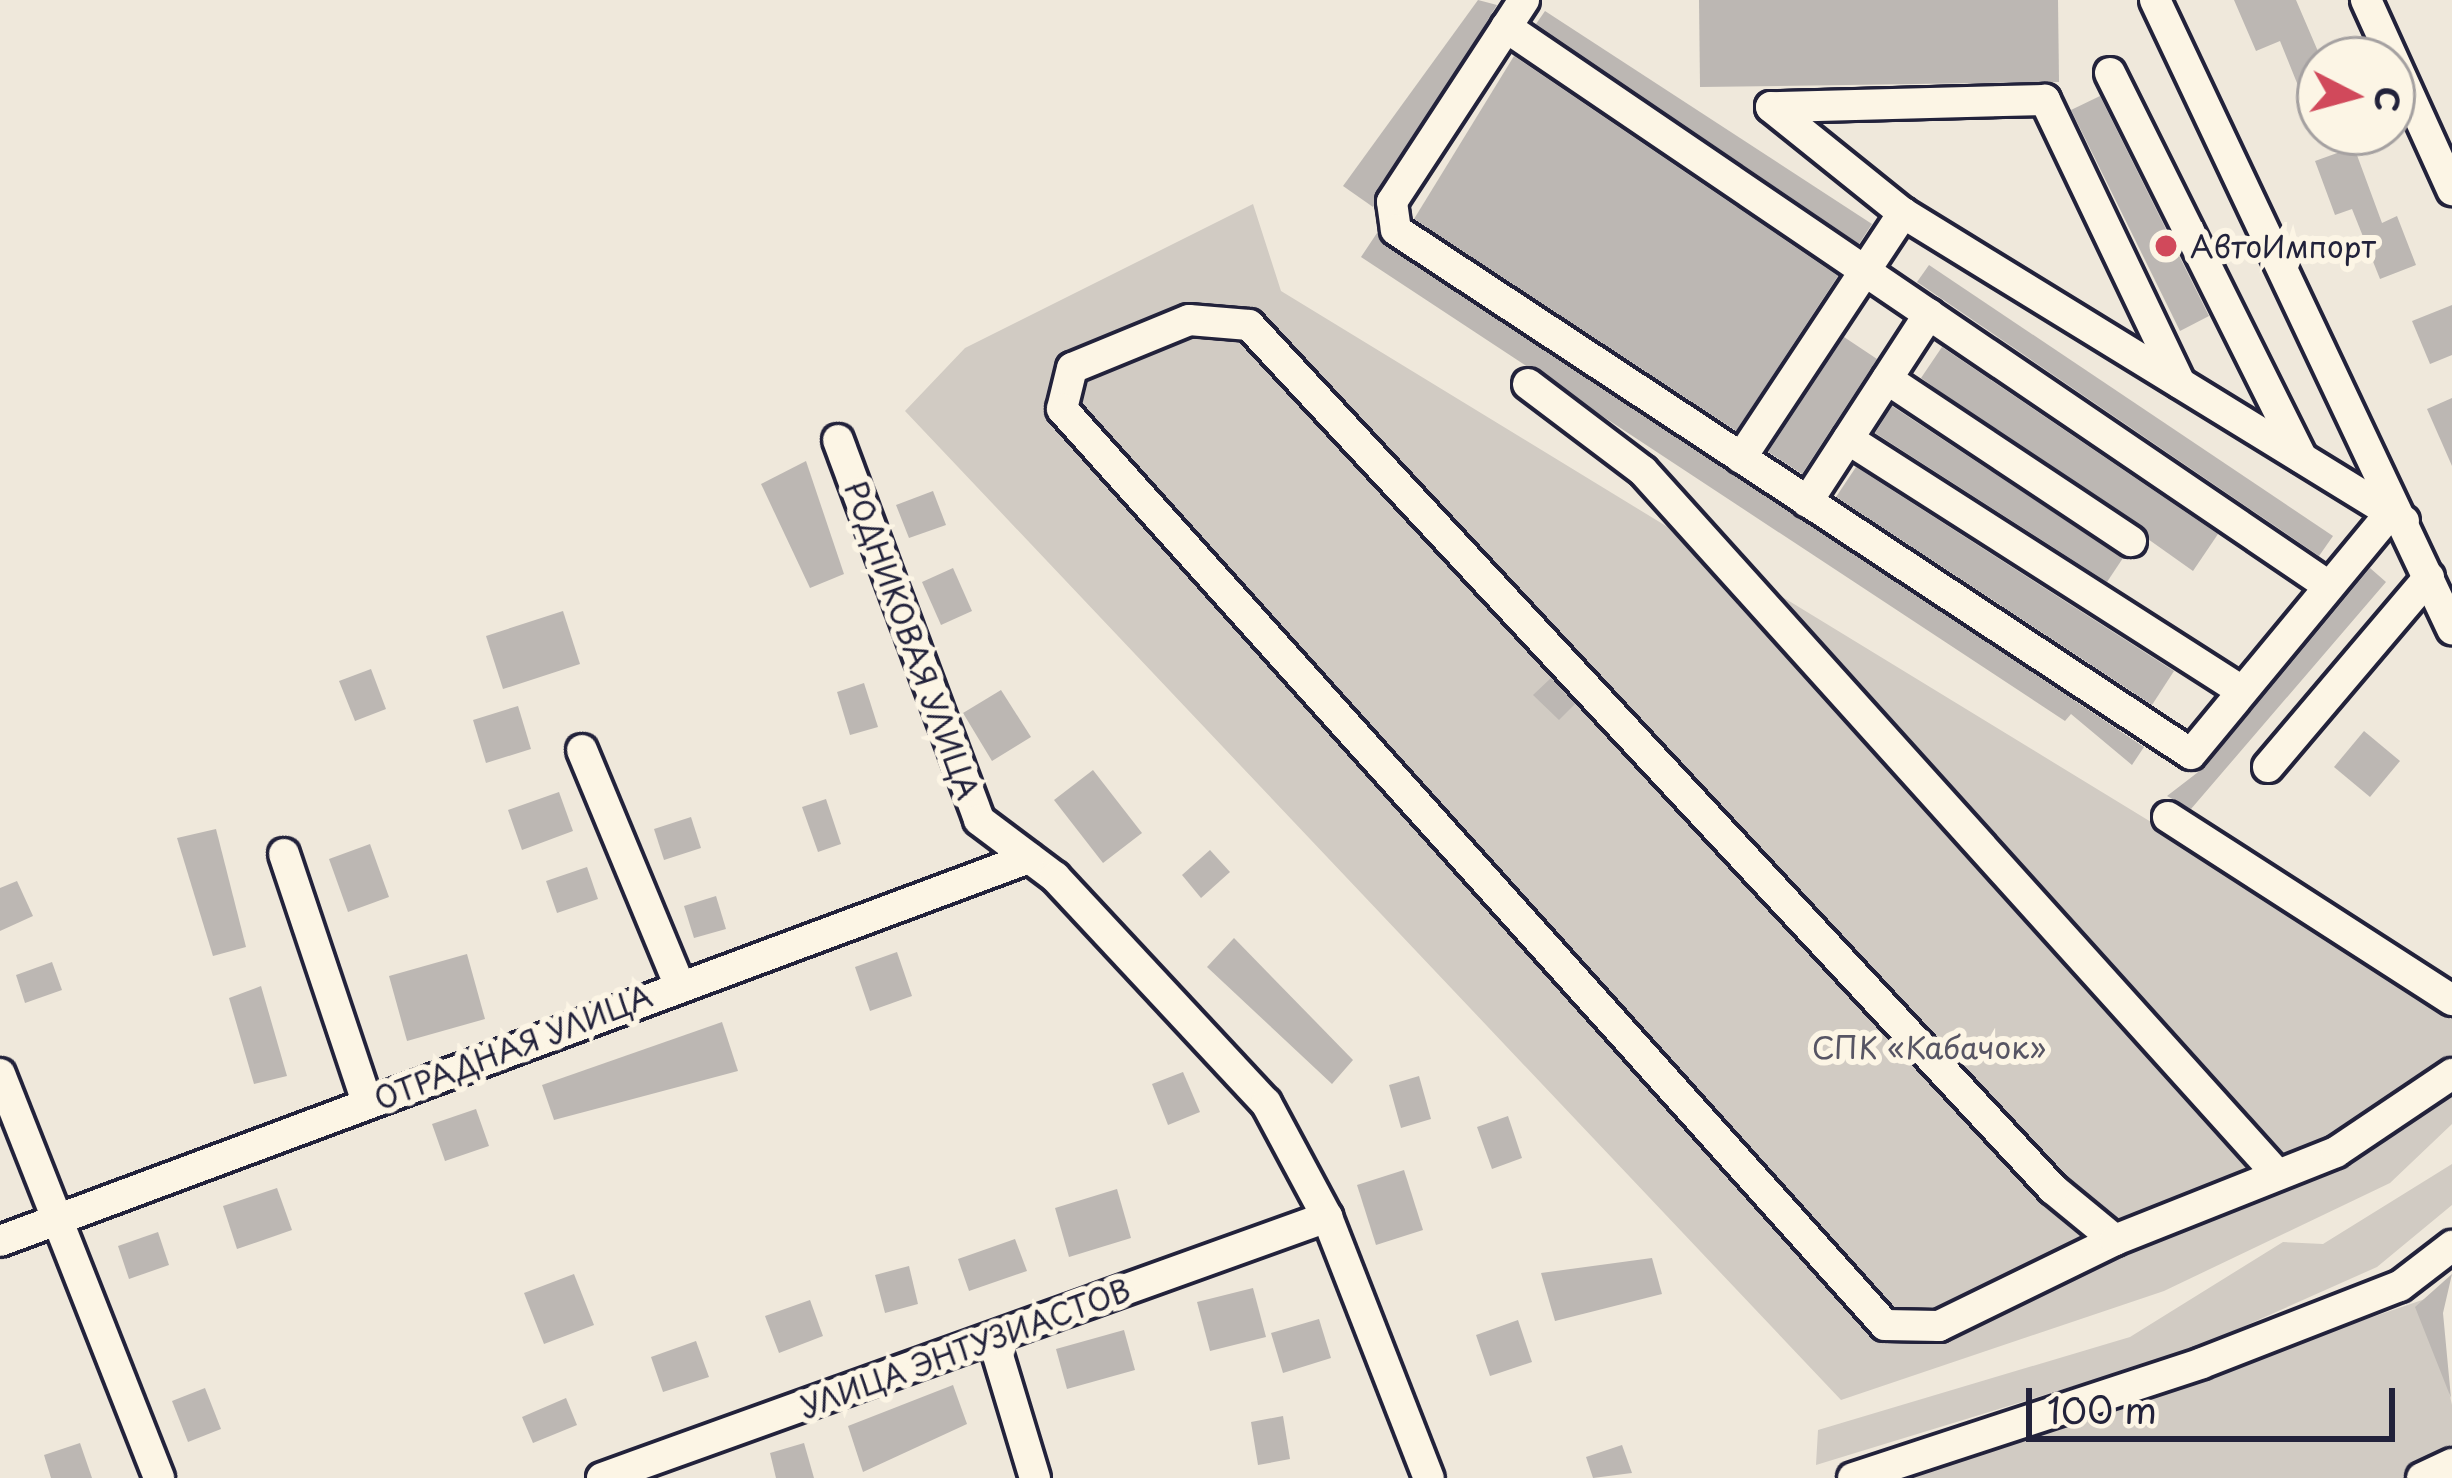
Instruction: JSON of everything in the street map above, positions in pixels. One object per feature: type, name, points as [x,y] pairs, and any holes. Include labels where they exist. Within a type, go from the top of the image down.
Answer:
[{"type":"street","points":[[1524,0],[1392,202],[1396,230],[2191,754],[2324,583],[2398,516]]},
{"type":"street","points":[[2155,0],[2452,629]]},
{"type":"street","points":[[2366,0],[2452,190]]},
{"type":"street","points":[[1506,27],[2324,583]]},
{"type":"street","points":[[2110,73],[2302,458]]},
{"type":"street","points":[[2180,383],[2045,100],[1771,107],[1903,213],[2302,458],[2398,516]]},
{"type":"street","points":[[1741,458],[1869,273],[1903,213]]},
{"type":"street","points":[[1808,502],[1929,314]]},
{"type":"street","points":[[2115,1240],[2053,1189],[1263,336],[1189,320],[1072,368],[1062,409],[1885,1325],[1939,1326],[2115,1240],[2336,1152],[2452,1074]]},
{"type":"street","points":[[1887,379],[2131,541]]},
{"type":"street","points":[[1528,383],[1643,471],[2277,1174]]},
{"type":"street","points":[[1848,439],[2240,690]]},
{"type":"street","name":"РОДНИКОВАЯ УЛИЦА","points":[[838,440],[979,820],[1029,858],[1266,1102],[1327,1216],[1429,1478]]},
{"type":"street","points":[[2268,767],[2429,577]]},
{"type":"street","points":[[582,750],[679,984]]},
{"type":"street","points":[[2168,818],[2452,1000]]},
{"type":"street","points":[[284,854],[367,1102]]},
{"type":"street","name":"ОТРАДНАЯ УЛИЦА","points":[[0,1241],[679,984],[1029,858]]},
{"type":"street","points":[[0,1074],[159,1478]]},
{"type":"street","name":"УЛИЦА ЭНТУЗИАСТОВ","points":[[602,1478],[1327,1216]]},
{"type":"street","points":[[1853,1478],[2224,1354],[2399,1286],[2452,1246]]},
{"type":"street","points":[[993,1339],[1035,1478]]},
{"type":"street","points":[[2422,1478],[2452,1464]]},
{"type":"green space","name":"СПК «Кабачок»","points":[[1253,204],[1281,291],[2174,836],[2452,992],[2452,1124],[2390,1183],[2164,1291],[1841,1400],[905,411],[965,348]]},
{"type":"green space","points":[[2452,1164],[2452,1205],[2377,1267],[2191,1350],[1816,1465],[1818,1430],[2130,1337],[2283,1242],[2323,1244]]},
{"type":"green space","points":[[2428,1298],[2452,1405],[2452,1478],[1900,1478]]},
{"type":"building","points":[[1478,0],[1497,5],[1373,207],[1343,186]]},
{"type":"building","points":[[1699,0],[2058,0],[2059,82],[1700,87]]},
{"type":"building","points":[[2234,0],[2296,0],[2311,36],[2296,36],[2296,81],[2280,41],[2256,51]]},
{"type":"building","points":[[1545,11],[1872,224],[1859,244],[1536,24]]},
{"type":"building","points":[[1514,56],[1838,276],[1736,431],[1414,219]]},
{"type":"building","points":[[2100,96],[2209,316],[2180,331],[2071,110]]},
{"type":"building","points":[[2357,156],[2382,223],[2397,216],[2416,265],[2380,279],[2352,209],[2335,215],[2315,161]]},
{"type":"building","points":[[1377,233],[2144,747],[2132,765],[2071,714],[2065,721],[1361,257]]},
{"type":"building","points":[[1929,265],[2333,536],[2319,556],[1917,282]]},
{"type":"building","points":[[2452,305],[2452,355],[2430,364],[2412,321]]},
{"type":"building","points":[[1844,337],[1877,359],[1802,474],[1768,452]]},
{"type":"building","points":[[1942,347],[2218,534],[2193,571],[1921,378]]},
{"type":"building","points":[[2452,398],[2452,466],[2427,409]]},
{"type":"building","points":[[1892,406],[2123,558],[2107,582],[1875,433]]},
{"type":"building","points":[[806,461],[844,574],[810,588],[761,484]]},
{"type":"building","points":[[1856,467],[2174,671],[2152,705],[1836,497]]},
{"type":"building","points":[[933,491],[946,525],[909,538],[896,505]]},
{"type":"building","points":[[953,568],[972,611],[941,625],[922,582]]},
{"type":"building","points":[[2370,568],[2386,582],[2191,809],[2167,796],[2206,766]]},
{"type":"building","points":[[563,611],[580,664],[503,689],[486,636]]},
{"type":"building","points":[[371,669],[386,709],[355,721],[339,681]]},
{"type":"building","points":[[1551,678],[1575,704],[1559,720],[1533,695]]},
{"type":"building","points":[[864,683],[878,727],[850,735],[837,692]]},
{"type":"building","points":[[1001,690],[1031,737],[992,761],[963,713]]},
{"type":"building","points":[[518,706],[531,749],[486,763],[473,720]]},
{"type":"building","points":[[2364,731],[2400,761],[2370,797],[2334,767]]},
{"type":"building","points":[[1093,770],[1142,833],[1103,863],[1054,800]]},
{"type":"building","points":[[559,792],[573,831],[522,850],[508,810]]},
{"type":"building","points":[[826,799],[841,844],[818,852],[802,807]]},
{"type":"building","points":[[691,817],[701,848],[664,860],[654,829]]},
{"type":"building","points":[[216,829],[246,947],[213,956],[177,838]]},
{"type":"building","points":[[370,844],[389,897],[348,912],[329,859]]},
{"type":"building","points":[[1210,850],[1230,872],[1201,898],[1182,875]]},
{"type":"building","points":[[587,867],[598,899],[557,913],[546,881]]},
{"type":"building","points":[[17,881],[33,916],[0,931],[0,888]]},
{"type":"building","points":[[716,896],[726,929],[694,938],[684,906]]},
{"type":"building","points":[[1234,938],[1353,1060],[1332,1084],[1207,967]]},
{"type":"building","points":[[897,952],[912,996],[870,1011],[855,967]]},
{"type":"building","points":[[467,954],[485,1019],[407,1041],[389,976]]},
{"type":"building","points":[[52,962],[62,990],[25,1003],[16,975]]},
{"type":"building","points":[[261,986],[287,1076],[254,1084],[229,998]]},
{"type":"building","points":[[722,1022],[738,1071],[554,1120],[542,1085]]},
{"type":"building","points":[[1183,1072],[1200,1112],[1168,1125],[1152,1084]]},
{"type":"building","points":[[1419,1076],[1431,1119],[1401,1128],[1389,1085]]},
{"type":"building","points":[[476,1109],[489,1146],[445,1161],[432,1124]]},
{"type":"building","points":[[1508,1116],[1522,1158],[1492,1169],[1477,1127]]},
{"type":"building","points":[[1404,1170],[1423,1230],[1376,1245],[1357,1185]]},
{"type":"building","points":[[277,1188],[292,1230],[237,1249],[223,1206]]},
{"type":"building","points":[[1117,1189],[1131,1238],[1069,1257],[1055,1208]]},
{"type":"building","points":[[158,1232],[169,1265],[129,1279],[118,1246]]},
{"type":"building","points":[[1015,1239],[1027,1271],[969,1291],[958,1259]]},
{"type":"building","points":[[1652,1258],[1662,1294],[1555,1321],[1541,1273]]},
{"type":"building","points":[[909,1266],[918,1304],[885,1313],[875,1275]]},
{"type":"building","points":[[574,1274],[594,1325],[544,1344],[524,1293]]},
{"type":"building","points":[[2452,1274],[2443,1313],[2451,1398],[2415,1307]]},
{"type":"building","points":[[1253,1288],[1266,1337],[1210,1351],[1197,1302]]},
{"type":"building","points":[[810,1300],[823,1336],[779,1353],[765,1316]]},
{"type":"building","points":[[1319,1319],[1331,1358],[1283,1373],[1271,1333]]},
{"type":"building","points":[[1518,1320],[1532,1362],[1490,1376],[1476,1335]]},
{"type":"building","points":[[1124,1330],[1135,1370],[1067,1389],[1056,1349]]},
{"type":"building","points":[[696,1341],[709,1377],[663,1392],[651,1357]]},
{"type":"building","points":[[953,1385],[967,1424],[863,1472],[848,1426]]},
{"type":"building","points":[[205,1388],[221,1429],[188,1442],[172,1401]]},
{"type":"building","points":[[566,1398],[577,1425],[533,1443],[522,1417]]},
{"type":"building","points":[[1283,1416],[1290,1459],[1258,1465],[1251,1422]]},
{"type":"building","points":[[80,1443],[92,1478],[51,1478],[44,1455]]},
{"type":"building","points":[[804,1443],[814,1478],[776,1478],[770,1453]]},
{"type":"building","points":[[1622,1445],[1632,1473],[1593,1478],[1586,1457]]},
{"type":"place","name":"АвтоИмпорт","points":[[2166,246]]}]
